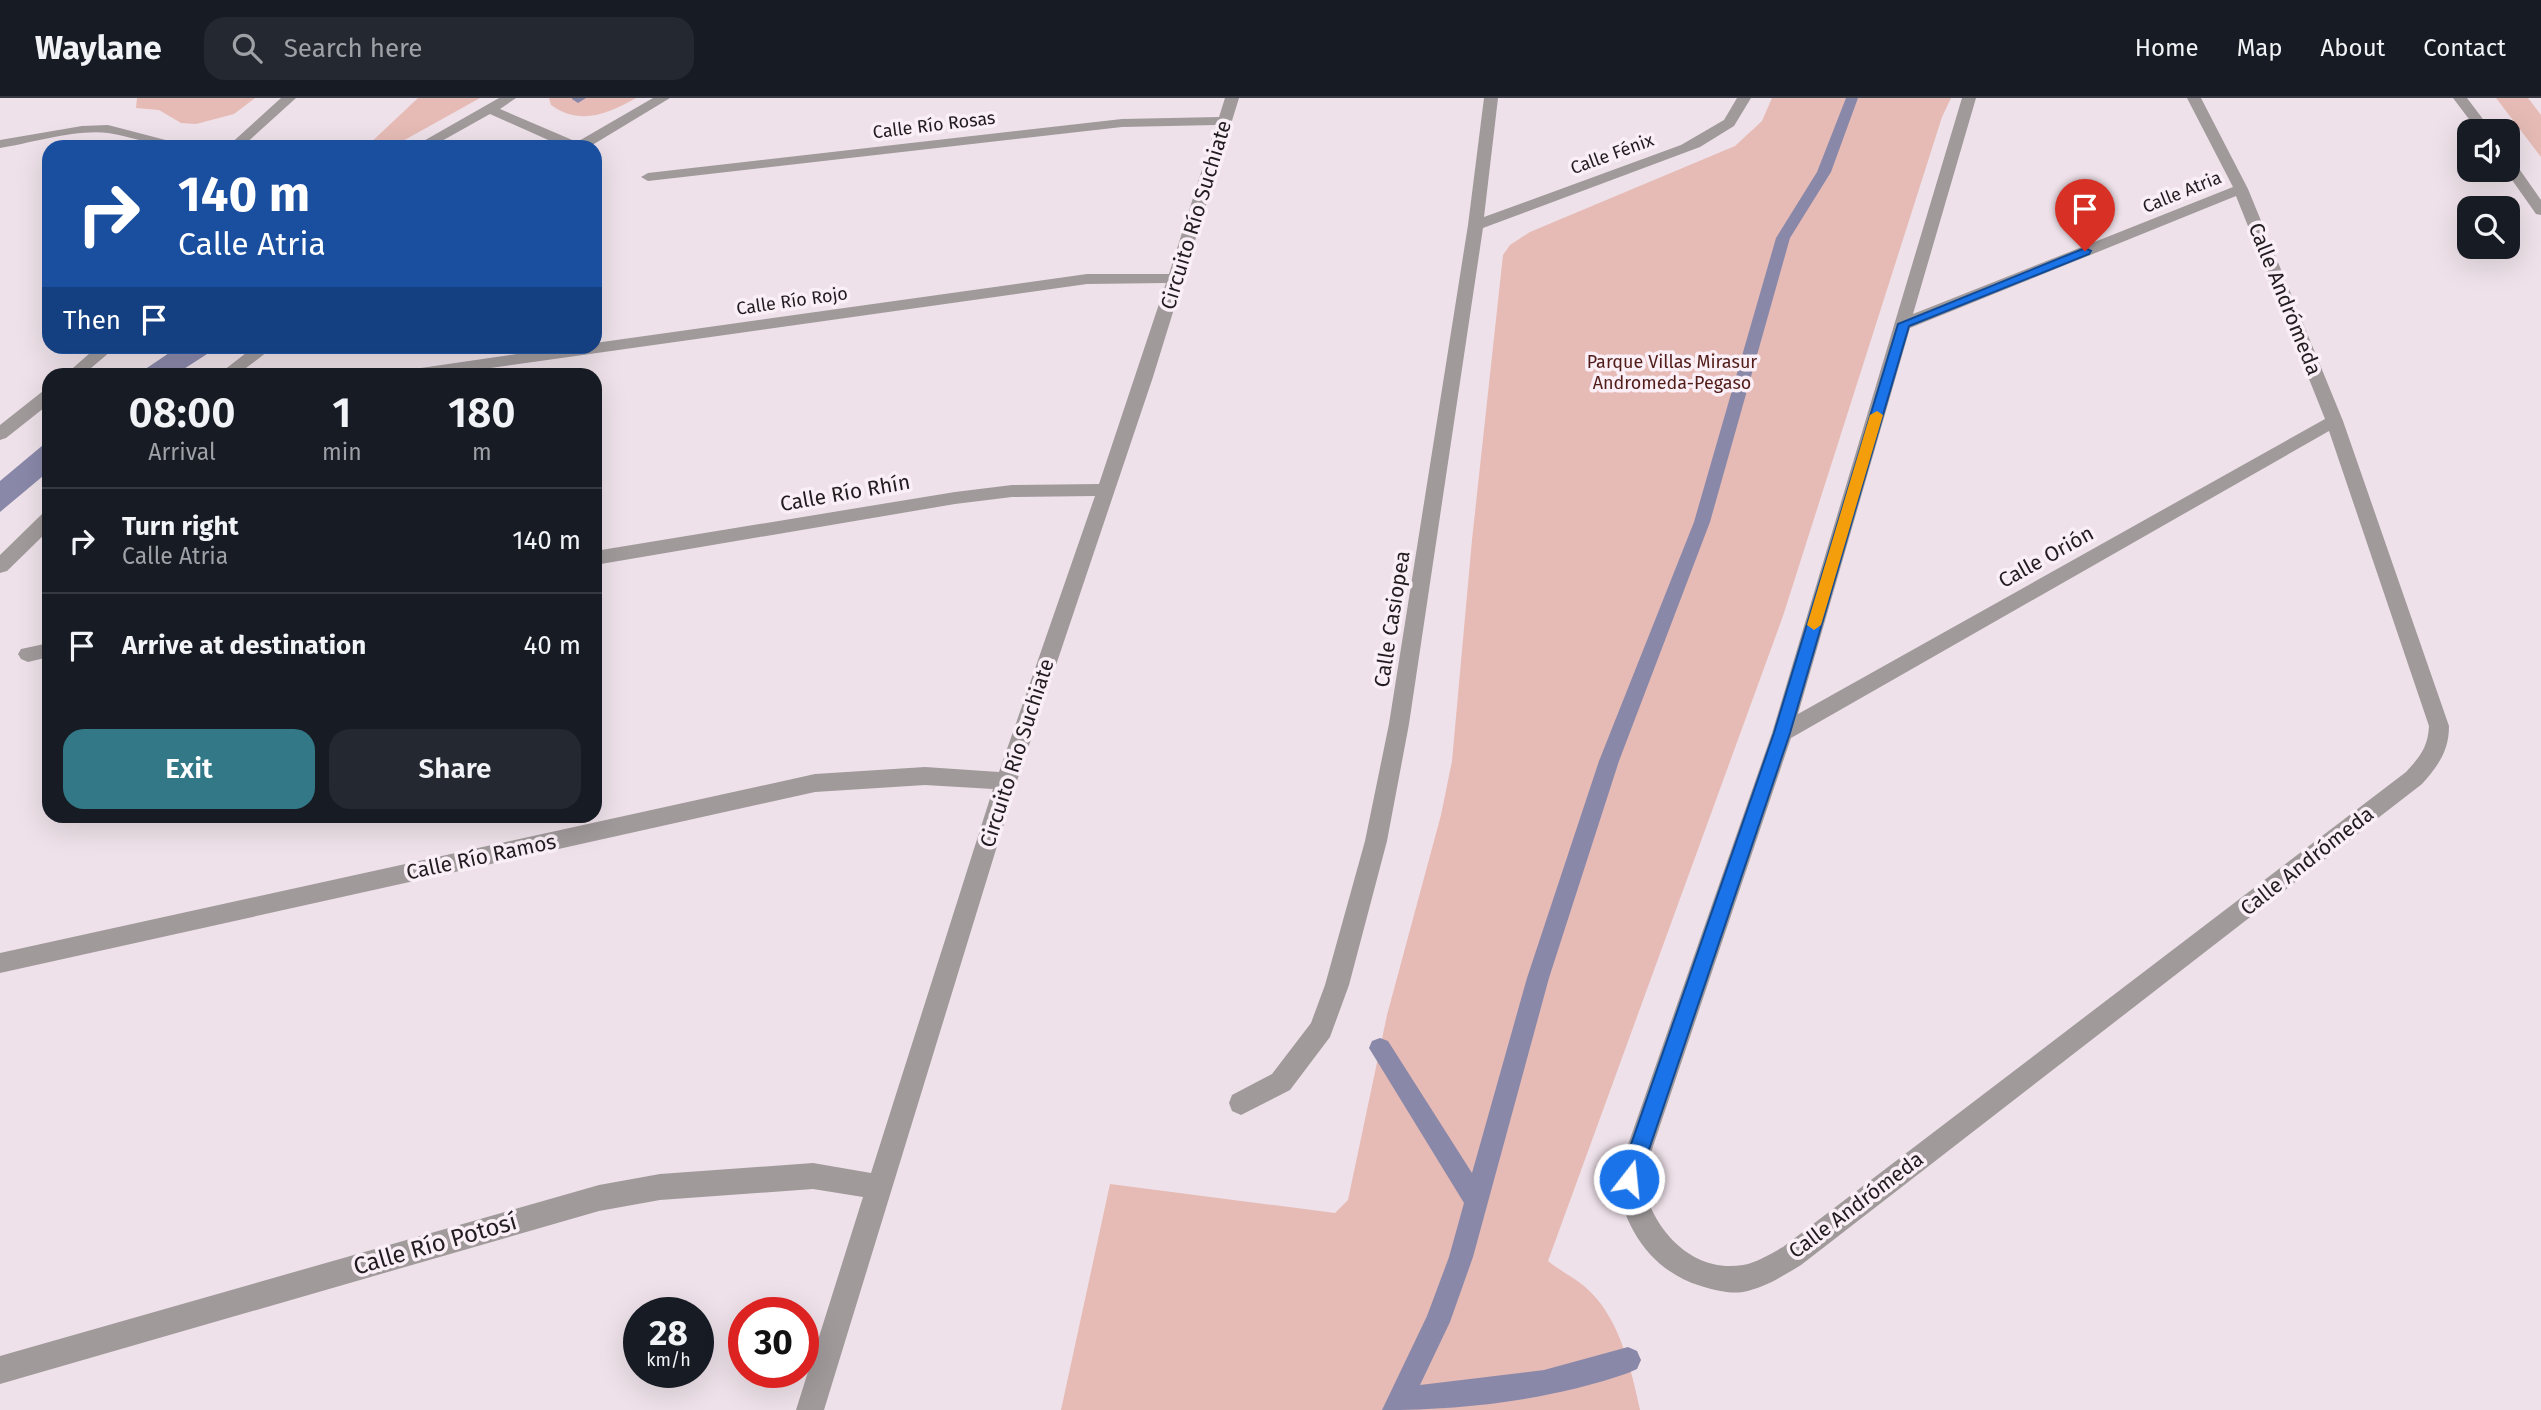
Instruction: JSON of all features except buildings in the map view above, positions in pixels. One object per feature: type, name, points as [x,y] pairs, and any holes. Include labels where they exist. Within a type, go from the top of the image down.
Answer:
[{"type":"street","points":[[242,140],[289,98]]},
{"type":"street","points":[[433,140],[509,98]]},
{"type":"street","points":[[590,140],[663,98]]},
{"type":"street","name":"Circuito Río Suchiate","points":[[810,1410],[1006,780],[1176,279],[1232,98]]},
{"type":"street","name":"Calle Casiopea","points":[[1241,1103],[1281,1082],[1321,1029],[1337,985],[1373,855],[1399,724],[1476,225],[1491,98]]},
{"type":"street","name":"Calle Fénix","points":[[1476,225],[1686,148],[1718,132],[1742,107],[1744,98]]},
{"type":"street","name":"Calle Andrómeda","points":[[1969,98],[1782,733],[1629,1179],[1630,1198],[1648,1235],[1674,1261],[1709,1275],[1738,1279],[1767,1269],[1803,1248],[2414,778],[2431,760],[2440,744],[2439,726],[2334,421],[2241,189],[2194,98]]},
{"type":"street","points":[[2460,98],[2475,119]]},
{"type":"street","points":[[489,109],[562,140]]},
{"type":"street","name":"Calle Río Rosas","points":[[648,177],[1122,123],[1224,121]]},
{"type":"street","points":[[0,144],[96,129],[119,130],[143,140]]},
{"type":"street","points":[[2520,180],[2541,211]]},
{"type":"street","name":"Calle Atria","points":[[1904,324],[2241,189]]},
{"type":"street","name":"Calle Río Rojo","points":[[602,347],[1087,279],[1176,279]]},
{"type":"street","points":[[82,368],[99,354]]},
{"type":"street","points":[[236,368],[256,354]]},
{"type":"street","name":"Calle Río Rojo","points":[[457,368],[556,354]]},
{"type":"street","points":[[0,434],[42,401]]},
{"type":"street","name":"Calle Orión","points":[[1782,733],[2334,421]]},
{"type":"street","name":"Calle Río Rhín","points":[[602,557],[955,498],[1012,491],[1105,491]]},
{"type":"street","points":[[0,566],[42,526]]},
{"type":"street","points":[[27,654],[42,651]]},
{"type":"street","name":"Calle Río Ramos","points":[[0,963],[815,783],[925,776],[1006,780]]},
{"type":"street","name":"Calle Río Potosí","points":[[0,1370],[599,1198],[660,1187],[813,1177],[880,1187]]},
{"type":"green space","points":[[137,98],[255,98],[234,114],[196,124],[181,123],[159,110],[136,108]]},
{"type":"green space","points":[[418,98],[480,98],[405,140],[373,140]]},
{"type":"green space","points":[[549,98],[636,98],[604,113],[583,116],[562,111],[551,105]]},
{"type":"green space","name":"Parque Villas Mirasur Andromeda-Pegaso","points":[[1772,98],[1951,98],[1942,117],[1783,616],[1548,1261],[1584,1286],[1606,1312],[1628,1360],[1640,1410],[1061,1410],[1110,1184],[1335,1213],[1348,1200],[1387,1015],[1441,815],[1452,761],[1472,540],[1503,255],[1510,245],[1530,232],[1735,146],[1762,121]]},
{"type":"green space","points":[[2496,98],[2528,98],[2541,115],[2541,157],[2520,129],[2520,119],[2512,119]]},
{"type":"water","points":[[168,354],[207,354],[185,368],[147,368]]},
{"type":"water","points":[[42,446],[42,477],[0,512],[0,481]]},
{"type":"waterway","points":[[1395,1410],[1437,1322],[1461,1257],[1538,978],[1609,761],[1702,522],[1783,238],[1824,172],[1852,98]]},
{"type":"waterway","points":[[1380,1048],[1476,1200]]},
{"type":"waterway","points":[[1401,1400],[1544,1383],[1600,1370],[1628,1360]]},
{"type":"slow traffic","points":[[1814,625],[1877,415]]},
{"type":"route","points":[[1629,1179],[1635,1155],[1782,733],[1904,324],[2085,251]]}]
